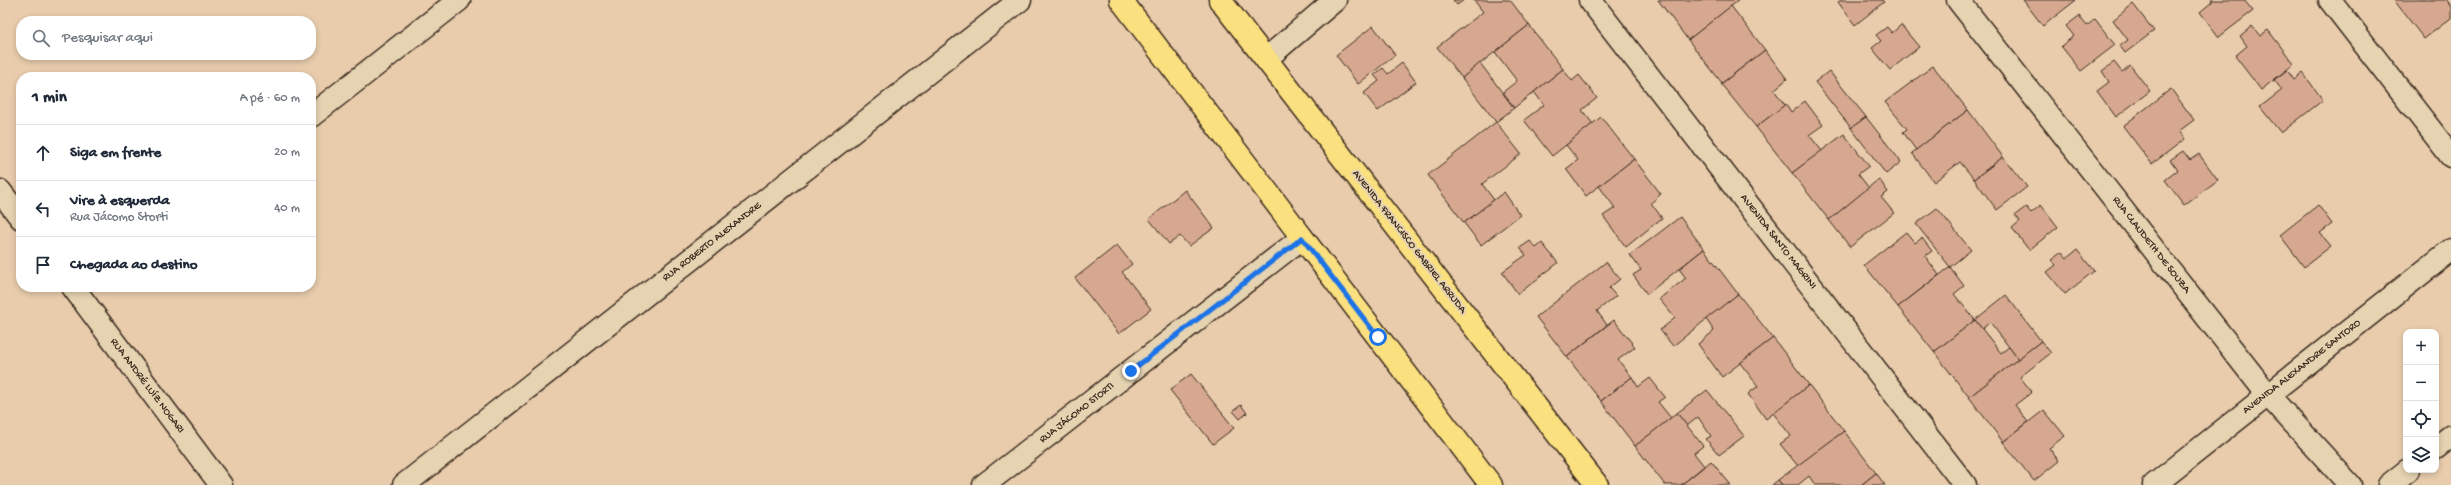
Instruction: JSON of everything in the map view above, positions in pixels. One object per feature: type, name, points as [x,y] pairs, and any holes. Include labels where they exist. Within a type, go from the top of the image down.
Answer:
[{"type":"main road","points":[[1121,0],[1491,485]]},
{"type":"main road","name":"AVENIDA FRANCISCO GABRIEL ARRUDA","points":[[1220,0],[1597,485]]},
{"type":"street","points":[[316,112],[459,0]]},
{"type":"street","name":"RUA ROBERTO ALEXANDRE","points":[[404,485],[1020,0]]},
{"type":"street","points":[[1266,59],[1335,0]]},
{"type":"street","name":"AVENIDA SANTO MAGRINI","points":[[1590,0],[1965,485]]},
{"type":"street","name":"RUA CLAUDETH DE SOUZA","points":[[1958,0],[2268,395],[2350,485]]},
{"type":"street","points":[[2330,0],[2451,156]]},
{"type":"street","points":[[0,191],[16,212]]},
{"type":"street","name":"RUA JÁCOMO STORTI","points":[[984,485],[1302,238]]},
{"type":"street","name":"AVENIDA ALEXANDRE SANTORO","points":[[2154,485],[2451,250]]},
{"type":"street","name":"RUA ANDRÉ LUÍZ NOGARI","points":[[83,292],[221,485]]},
{"type":"street","points":[[2439,446],[2451,436]]},
{"type":"street","points":[[2389,485],[2404,473]]},
{"type":"building","points":[[1453,0],[1464,0],[1457,5]]},
{"type":"building","points":[[1474,0],[1510,0],[1529,25],[1462,78],[1437,47],[1483,12]]},
{"type":"building","points":[[1658,0],[1739,0],[1688,40]]},
{"type":"building","points":[[1841,0],[1882,0],[1884,2],[1855,25],[1838,2]]},
{"type":"building","points":[[2023,0],[2076,0],[2043,26]]},
{"type":"building","points":[[2211,0],[2244,0],[2253,11],[2219,37],[2200,12],[2212,2]]},
{"type":"building","points":[[2394,0],[2446,0],[2451,7],[2451,18],[2424,39]]},
{"type":"building","points":[[2133,4],[2154,31],[2125,53],[2120,46],[2128,40],[2113,20]]},
{"type":"building","points":[[1731,6],[1765,50],[1722,83],[1688,40]]},
{"type":"building","points":[[2079,16],[2087,26],[2095,19],[2115,45],[2081,71],[2061,46],[2074,36],[2066,26]]},
{"type":"building","points":[[1529,25],[1563,69],[1514,108],[1503,92],[1517,81],[1495,52]]},
{"type":"building","points":[[1901,25],[1919,47],[1890,70],[1872,48],[1881,41],[1876,35],[1887,27],[1892,33]]},
{"type":"building","points":[[1373,26],[1395,55],[1358,84],[1336,55]]},
{"type":"building","points":[[2252,26],[2260,36],[2268,30],[2294,64],[2261,90],[2235,56],[2247,46],[2240,36]]},
{"type":"building","points":[[1765,50],[1787,79],[1774,90],[1785,105],[1756,127],[1721,84]]},
{"type":"building","points":[[2114,62],[2122,72],[2130,65],[2150,91],[2116,117],[2097,91],[2109,82],[2102,71]]},
{"type":"building","points":[[1402,63],[1416,82],[1378,111],[1364,93],[1379,81],[1374,75],[1383,68],[1388,74]]},
{"type":"building","points":[[1480,63],[1514,108],[1496,122],[1462,78]]},
{"type":"building","points":[[1933,66],[1968,110],[1916,150],[1903,132],[1907,129],[1885,102]]},
{"type":"building","points":[[1563,69],[1572,81],[1579,75],[1597,98],[1582,110],[1593,124],[1552,156],[1524,120],[1544,105],[1534,92]]},
{"type":"building","points":[[2287,70],[2294,80],[2303,73],[2323,100],[2281,133],[2260,107],[2282,90],[2274,80]]},
{"type":"building","points":[[1829,71],[1866,117],[1851,128],[1815,82]]},
{"type":"building","points":[[2171,89],[2194,120],[2179,131],[2185,139],[2152,164],[2123,126]]},
{"type":"building","points":[[1805,101],[1823,125],[1809,135],[1822,151],[1792,173],[1756,127],[1786,104],[1791,112]]},
{"type":"building","points":[[1968,110],[2003,157],[1974,179],[1960,162],[1934,182],[1912,153]]},
{"type":"building","points":[[1601,117],[1634,159],[1586,196],[1566,169],[1578,160],[1566,145]]},
{"type":"building","points":[[1866,117],[1901,162],[1886,174],[1851,128]]},
{"type":"building","points":[[1496,122],[1521,154],[1482,184],[1494,200],[1464,223],[1428,175]]},
{"type":"building","points":[[1844,134],[1869,166],[1858,174],[1869,188],[1829,220],[1792,173]]},
{"type":"building","points":[[2183,151],[2190,160],[2199,154],[2218,180],[2184,205],[2165,180],[2178,170],[2170,160]]},
{"type":"building","points":[[2003,157],[2027,187],[1997,210],[1974,179]]},
{"type":"building","points":[[1634,159],[1661,194],[1651,203],[1662,218],[1626,247],[1603,216],[1615,208],[1599,186]]},
{"type":"building","points":[[1879,179],[1888,192],[1881,197],[1894,213],[1850,247],[1829,220]]},
{"type":"building","points":[[1185,190],[1214,228],[1189,246],[1180,236],[1169,244],[1149,219]]},
{"type":"building","points":[[1504,192],[1520,215],[1481,245],[1464,223]]},
{"type":"building","points":[[2041,205],[2058,227],[2029,250],[2012,228],[2020,221],[2015,215],[2026,207],[2031,213]]},
{"type":"building","points":[[2318,205],[2332,224],[2320,233],[2331,246],[2304,267],[2280,235]]},
{"type":"building","points":[[1937,208],[1971,250],[1950,267],[1916,224]]},
{"type":"building","points":[[1680,217],[1704,249],[1647,294],[1633,275],[1641,270],[1630,255]]},
{"type":"building","points":[[1906,232],[1915,243],[1922,238],[1932,251],[1925,256],[1939,275],[1898,307],[1864,265]]},
{"type":"building","points":[[1530,241],[1536,248],[1542,243],[1558,263],[1518,294],[1502,272],[1526,255],[1520,248]]},
{"type":"building","points":[[1117,245],[1132,264],[1122,272],[1151,309],[1119,334],[1075,278]]},
{"type":"building","points":[[1704,249],[1738,294],[1673,346],[1660,330],[1675,318],[1659,299],[1686,278],[1679,269]]},
{"type":"building","points":[[2077,250],[2094,271],[2065,294],[2047,272],[2056,265],[2051,260],[2062,252],[2067,258]]},
{"type":"building","points":[[1606,262],[1620,279],[1609,288],[1616,296],[1597,311],[1607,325],[1567,357],[1536,317]]},
{"type":"building","points":[[1950,267],[1964,286],[1954,294],[1975,320],[1934,352],[1898,307]]},
{"type":"building","points":[[1738,294],[1773,338],[1722,377],[1698,344],[1714,331],[1706,319]]},
{"type":"building","points":[[2006,295],[2041,341],[2018,359],[1990,322],[1982,329],[1975,320]]},
{"type":"building","points":[[1614,320],[1635,347],[1618,360],[1632,377],[1601,401],[1567,357]]},
{"type":"building","points":[[1975,320],[2001,353],[2009,347],[2018,359],[1969,397],[1934,352]]},
{"type":"building","points":[[1773,338],[1809,385],[1766,419],[1748,394],[1758,386],[1740,363]]},
{"type":"building","points":[[2041,341],[2051,353],[2020,377],[2032,392],[2015,405],[2028,422],[2003,442],[1969,397]]},
{"type":"building","points":[[1191,374],[1234,428],[1213,444],[1170,390]]},
{"type":"building","points":[[1632,377],[1638,387],[1650,378],[1665,397],[1658,402],[1671,418],[1635,446],[1601,401]]},
{"type":"building","points":[[1809,385],[1844,431],[1798,466],[1780,444],[1791,436],[1773,413]]},
{"type":"building","points":[[1707,390],[1744,436],[1719,455],[1706,439],[1711,436],[1698,417],[1687,426],[1677,413]]},
{"type":"building","points":[[1241,405],[1247,413],[1240,419],[1233,411]]},
{"type":"building","points":[[2044,410],[2065,436],[2049,448],[2059,461],[2034,481],[2003,442]]},
{"type":"building","points":[[1677,413],[1703,446],[1694,453],[1704,466],[1681,485],[1665,485],[1635,446]]},
{"type":"building","points":[[1844,431],[1876,473],[1861,485],[1815,485],[1809,476],[1798,485],[1782,485],[1778,480]]},
{"type":"building","points":[[1711,461],[1731,485],[1681,485]]},
{"type":"building","points":[[1876,473],[1885,485],[1861,485]]},
{"type":"building","points":[[1778,480],[1782,485],[1772,485]]},
{"type":"route","points":[[1131,371],[1302,238],[1378,337]]}]
